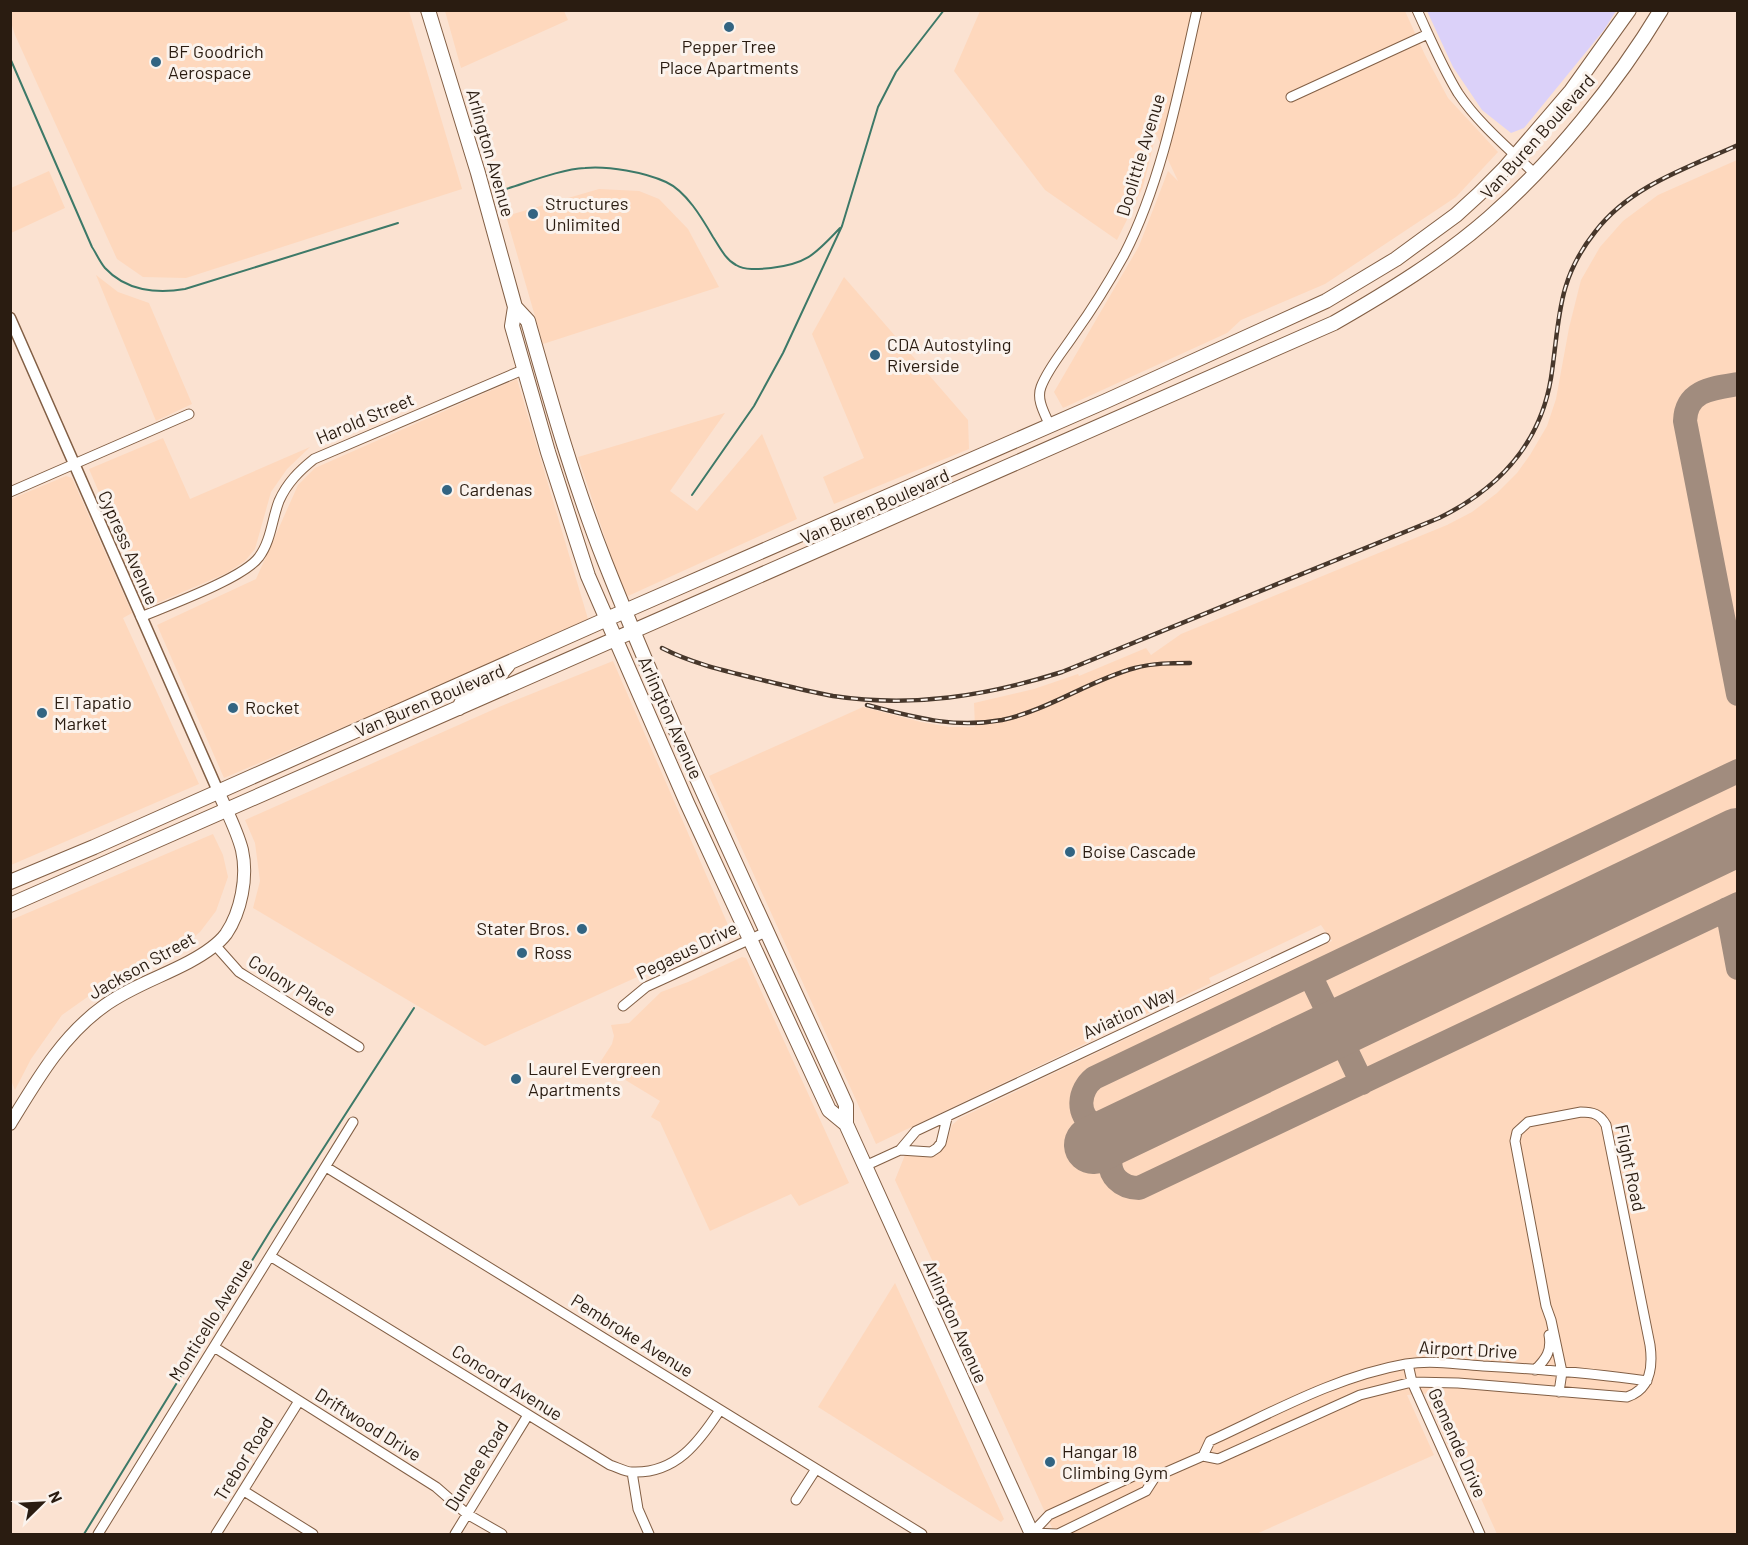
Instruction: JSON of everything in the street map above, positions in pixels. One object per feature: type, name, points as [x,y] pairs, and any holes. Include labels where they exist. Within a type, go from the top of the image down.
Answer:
[{"type":"main road","name":"Arlington Avenue","points":[[428,10],[478,174],[515,307],[512,326],[577,544],[616,641],[829,1110],[846,1124]]},
{"type":"main road","name":"Van Buren Boulevard","points":[[10,882],[1050,426],[1326,301],[1396,259],[1456,215],[1479,194],[1571,91],[1629,10]]},
{"type":"main road","name":"Van Buren Boulevard","points":[[10,905],[458,708],[635,634],[1334,323],[1400,284],[1489,218],[1559,146],[1622,69],[1661,10]]},
{"type":"main road","name":"Arlington Avenue","points":[[515,307],[528,321],[555,415],[604,561],[625,611],[704,796],[846,1105],[846,1124],[1032,1534]]},
{"type":"main road","points":[[525,369],[536,369],[555,415]]},
{"type":"main road","points":[[458,708],[465,696],[495,681],[509,663]]},
{"type":"main road","points":[[381,742],[400,724],[443,704],[450,689]]},
{"type":"main road","name":"Jackson Street","points":[[10,1124],[59,1048],[88,1018],[119,995],[189,962],[215,945],[226,934],[236,913],[243,888],[242,853],[238,837],[218,791]]},
{"type":"street","name":"Doolittle Avenue","points":[[1050,426],[1040,401],[1040,389],[1056,361],[1095,305],[1123,256],[1141,218],[1155,179],[1197,10]]},
{"type":"street","points":[[1417,10],[1458,93],[1479,118],[1534,173]]},
{"type":"street","points":[[1291,97],[1428,34]]},
{"type":"street","name":"Cypress Avenue","points":[[10,318],[218,791]]},
{"type":"street","name":"Harold Street","points":[[141,618],[238,574],[259,558],[269,535],[279,501],[291,479],[314,459],[525,369]]},
{"type":"street","points":[[10,492],[189,414]]},
{"type":"street","name":"Pegasus Drive","points":[[623,1006],[646,987],[768,931]]},
{"type":"street","name":"Aviation Way","points":[[900,1150],[916,1131],[1325,939]]},
{"type":"street","name":"Colony Place","points":[[215,945],[239,972],[359,1047]]},
{"type":"street","name":"Flight Road","points":[[1559,1392],[1562,1372],[1546,1306],[1515,1147],[1516,1136],[1522,1126],[1528,1122],[1581,1112],[1595,1113],[1606,1125],[1651,1356],[1651,1368],[1647,1381]]},
{"type":"street","name":"Aviation Way","points":[[865,1166],[900,1150],[931,1152],[941,1143],[947,1118]]},
{"type":"street","name":"Monticello Avenue","points":[[98,1534],[353,1122]]},
{"type":"street","name":"Pembroke Avenue","points":[[326,1167],[922,1534]]},
{"type":"street","name":"Concord Avenue","points":[[270,1256],[610,1465],[632,1472]]},
{"type":"street","points":[[1535,1370],[1546,1359],[1550,1351],[1546,1306]]},
{"type":"street","name":"Driftwood Drive","points":[[214,1347],[436,1487],[467,1514],[502,1534]]},
{"type":"street","name":"Airport Drive","points":[[1032,1534],[1058,1534],[1146,1491],[1155,1477],[1203,1456],[1218,1459],[1360,1395],[1412,1382],[1458,1383],[1627,1397],[1636,1394],[1647,1381],[1456,1364],[1408,1364],[1354,1377],[1313,1394],[1210,1441],[1203,1456]]},
{"type":"street","name":"Gemende Drive","points":[[1408,1364],[1412,1382],[1480,1534]]},
{"type":"street","name":"Trebor Road","points":[[216,1534],[299,1401]]},
{"type":"street","points":[[649,1534],[638,1509],[632,1472],[657,1468],[683,1457],[702,1437],[720,1410]]},
{"type":"street","name":"Dundee Road","points":[[454,1534],[528,1415]]},
{"type":"street","points":[[796,1500],[816,1469]]},
{"type":"street","name":"Airport Drive","points":[[1032,1534],[1049,1515],[1118,1483],[1138,1474],[1155,1477]]},
{"type":"street","points":[[244,1491],[313,1534]]},
{"type":"street","points":[[901,1534],[906,1525]]},
{"type":"shaded area","points":[[11,10],[409,11],[462,189],[186,278],[143,277],[117,259],[15,35],[11,22]]},
{"type":"shaded area","points":[[445,11],[564,11],[568,20],[461,68]]},
{"type":"shaded area","points":[[980,11],[1405,11],[1448,98],[1498,152],[1456,197],[1325,284],[1241,320],[1227,333],[1063,408],[1054,392],[1139,246],[1168,171],[1178,181],[1156,134],[1143,187],[1117,240],[1045,190],[954,71]]},
{"type":"shaded area","points":[[1427,11],[1616,11],[1604,30],[1524,128],[1511,133],[1482,110],[1453,67]]},
{"type":"shaded area","points":[[1737,160],[1737,1534],[1497,1534],[1455,1441],[1447,1444],[1431,1407],[1430,1401],[1435,1393],[1407,1395],[1434,1455],[1256,1534],[1055,1534],[895,1180],[905,1155],[935,1154],[946,1145],[952,1125],[960,1118],[1332,941],[1321,925],[1209,978],[1211,983],[876,1144],[709,776],[863,707],[949,727],[975,727],[974,703],[1034,689],[1078,674],[1079,676],[1146,648],[1151,655],[1181,634],[1447,525],[1472,512],[1497,493],[1517,473],[1547,426],[1556,399],[1569,328],[1581,280],[1600,247],[1623,221],[1658,195]]},
{"type":"shaded area","points":[[49,171],[65,208],[11,233],[11,188]]},
{"type":"shaded area","points":[[599,189],[639,191],[659,199],[688,229],[719,287],[543,344],[506,216]]},
{"type":"shaded area","points":[[96,275],[118,292],[149,303],[192,404],[156,421]]},
{"type":"shaded area","points":[[844,277],[968,420],[969,449],[834,504],[823,477],[864,458],[812,334]]},
{"type":"shaded area","points":[[517,379],[588,619],[224,778],[157,625],[256,579],[298,485],[315,468]]},
{"type":"shaded area","points":[[725,413],[670,491],[697,511],[762,434],[797,519],[628,596],[620,583],[578,457]]},
{"type":"shaded area","points":[[163,438],[190,499],[310,447],[287,469],[271,492],[255,549],[245,561],[227,573],[148,607],[89,469]]},
{"type":"shaded area","points":[[66,476],[72,478],[132,613],[123,618],[199,784],[11,865],[11,499]]},
{"type":"shaded area","points":[[613,661],[732,934],[485,1046],[253,908],[260,881],[255,843],[245,820],[499,707]]},
{"type":"shaded area","points":[[213,834],[223,855],[228,877],[216,911],[200,932],[182,947],[103,986],[62,1015],[31,1059],[15,1090],[10,1078],[11,920]]},
{"type":"shaded area","points":[[742,957],[746,958],[849,1183],[799,1206],[791,1194],[710,1231],[660,1122],[651,1117],[660,1101],[599,1064],[612,1044],[614,1036],[611,1025],[629,1023],[661,992]]},
{"type":"shaded area","points":[[895,1283],[1004,1519],[1001,1522],[818,1407]]},
{"type":"waterway","points":[[692,495],[754,406],[783,353],[842,226],[878,107],[896,72],[944,10]]},
{"type":"waterway","points":[[10,58],[92,247],[105,268],[122,282],[153,291],[185,289],[398,223]]},
{"type":"waterway","points":[[506,189],[556,173],[585,168],[615,169],[657,178],[673,186],[687,198],[732,262],[749,269],[784,266],[803,260],[817,251],[840,228]]},
{"type":"waterway","points":[[84,1534],[272,1228],[414,1008]]},
{"type":"taxiway","points":[[1738,384],[1702,392],[1690,403],[1685,421],[1738,694]]},
{"type":"taxiway","points":[[1738,771],[1094,1078],[1082,1096],[1084,1116],[1095,1126],[1123,1130],[1112,1154],[1111,1170],[1117,1180],[1127,1186],[1139,1188],[1738,904]]},
{"type":"taxiway","points":[[1727,909],[1738,968]]},
{"type":"taxiway","points":[[1310,975],[1362,1083]]},
{"type":"runway","points":[[1093,1145],[1738,837]]},
{"type":"railway","points":[[662,648],[713,668],[833,696],[892,701],[949,698],[1005,688],[1062,672],[1439,518],[1480,493],[1497,479],[1513,462],[1537,424],[1551,378],[1566,284],[1582,250],[1595,232],[1609,216],[1642,190],[1738,145]]},
{"type":"railway","points":[[867,705],[901,714],[950,722],[1002,720],[1036,709],[1118,673],[1156,664],[1190,663]]},
{"type":"place","name":"Pepper Tree Place Apartments","points":[[729,27]]},
{"type":"place","name":"BF Goodrich Aerospace","points":[[156,62]]},
{"type":"place","name":"Structures Unlimited","points":[[533,214]]},
{"type":"place","name":"CDA Autostyling Riverside","points":[[875,355]]},
{"type":"place","name":"Cardenas","points":[[447,490]]},
{"type":"place","name":"Rocket","points":[[233,708]]},
{"type":"place","name":"El Tapatio Market","points":[[42,713]]},
{"type":"place","name":"Boise Cascade","points":[[1070,852]]},
{"type":"place","name":"Stater Bros.","points":[[582,929]]},
{"type":"place","name":"Ross","points":[[522,953]]},
{"type":"place","name":"Laurel Evergreen Apartments","points":[[516,1079]]},
{"type":"place","name":"Hangar 18 Climbing Gym","points":[[1050,1462]]}]
